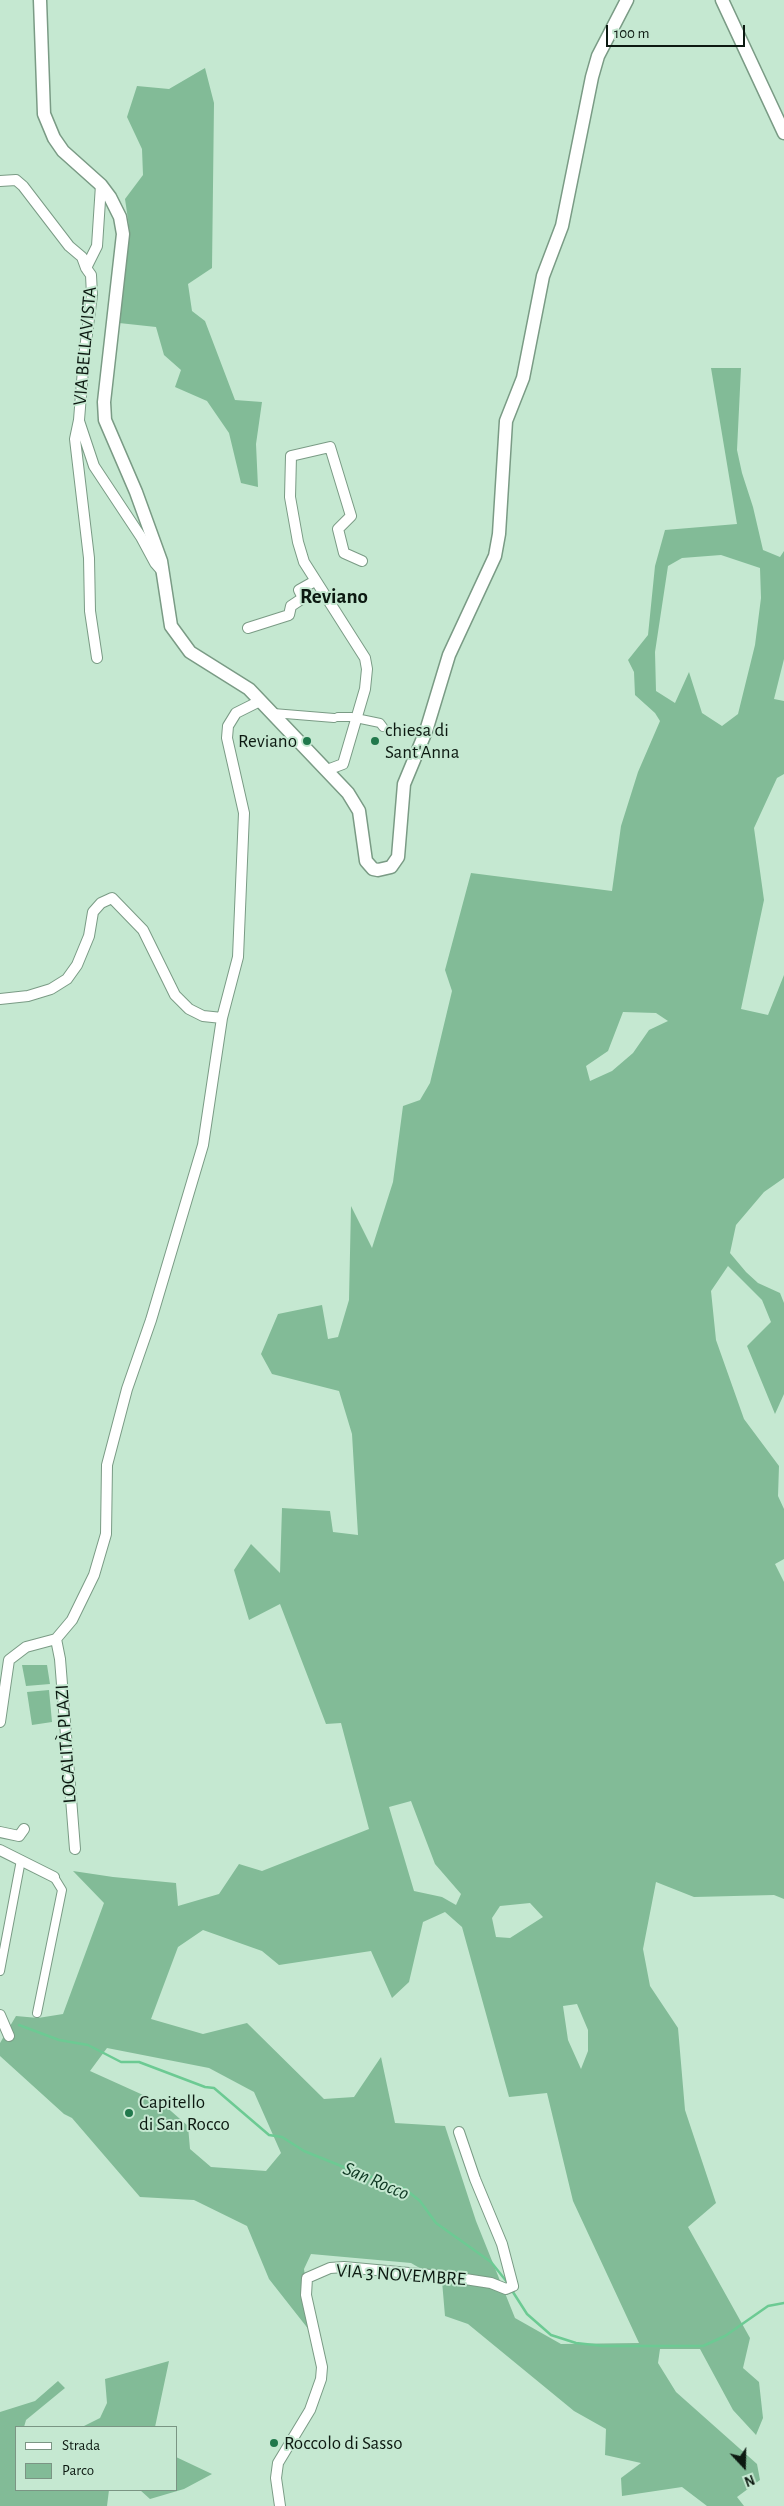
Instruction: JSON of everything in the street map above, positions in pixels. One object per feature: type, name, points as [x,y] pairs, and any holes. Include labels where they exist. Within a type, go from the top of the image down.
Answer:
[{"type":"street","points":[[40,0],[44,114],[54,138],[63,151],[101,186],[110,197],[120,217],[123,234],[104,402],[105,420],[136,492],[162,571],[170,626],[190,652],[249,689],[348,793],[359,811],[366,861],[373,869],[391,866],[398,857],[404,784],[426,732],[449,655],[495,556],[499,534],[506,421],[522,378],[543,276],[562,226],[592,77],[598,56],[627,0]]},
{"type":"street","points":[[722,0],[784,133]]},
{"type":"street","points":[[0,181],[16,180],[23,186],[69,246],[82,258],[86,268]]},
{"type":"street","name":"VIA BELLAVISTA","points":[[97,658],[90,611],[89,558],[75,438],[79,420],[84,357],[92,295],[91,275],[86,268],[97,246],[101,186]]},
{"type":"street","name":"VIA BELLAVISTA","points":[[79,420],[94,466],[142,537],[155,563],[162,571]]},
{"type":"street","points":[[327,770],[343,764],[365,689],[367,669],[364,658],[304,562],[298,542],[290,497],[291,456],[330,448],[351,516],[338,529],[344,553],[362,561]]},
{"type":"street","points":[[248,628],[289,614],[291,606],[303,598],[299,590],[315,581]]},
{"type":"street","points":[[0,1722],[9,1660],[26,1647],[56,1639],[72,1620],[94,1576],[106,1534],[107,1465],[127,1389],[151,1320],[203,1145],[222,1018],[238,957],[244,813],[228,738],[228,726],[236,713],[260,701]]},
{"type":"street","points":[[273,713],[356,718],[380,723],[383,727]]},
{"type":"street","points":[[0,999],[28,996],[51,989],[67,979],[77,964],[89,936],[93,912],[102,903],[112,898],[143,930],[175,995],[188,1009],[203,1016],[222,1018]]},
{"type":"street","name":"LOCALITÀ PLAZI","points":[[56,1639],[60,1659],[74,1849]]},
{"type":"street","points":[[0,1832],[19,1836],[24,1829]]},
{"type":"street","points":[[0,1850],[54,1877],[62,1890],[37,2013]]},
{"type":"street","points":[[0,1971],[21,1860]]},
{"type":"street","points":[[0,2015],[9,2036]]},
{"type":"street","name":"VIA 3 NOVEMBRE","points":[[280,2506],[276,2478],[278,2463],[310,2410],[322,2373],[306,2295],[307,2278],[330,2268],[344,2267],[452,2277],[509,2288],[513,2285],[502,2244],[475,2179],[459,2132]]},
{"type":"green space","points":[[205,68],[214,103],[212,268],[188,284],[192,311],[205,321],[235,400],[262,402],[256,444],[258,487],[241,483],[229,433],[207,401],[175,387],[181,370],[164,355],[156,327],[119,323],[130,233],[125,199],[143,175],[142,149],[127,117],[137,86],[169,89]]},
{"type":"green space","points":[[711,368],[741,368],[737,450],[742,473],[753,507],[763,550],[780,557],[784,551],[784,659],[774,699],[784,701],[784,774],[777,778],[754,828],[764,900],[741,1009],[768,1015],[784,975],[784,1178],[764,1192],[736,1225],[730,1253],[758,1283],[780,1293],[784,1303],[784,1394],[775,1414],[747,1346],[771,1322],[762,1300],[728,1266],[711,1291],[716,1340],[744,1419],[779,1466],[778,1496],[784,1509],[784,1559],[775,1564],[784,1582],[784,1899],[774,1895],[694,1897],[656,1882],[643,1949],[650,1986],[678,2028],[685,2110],[716,2203],[688,2227],[750,2338],[743,2368],[759,2382],[763,2418],[756,2435],[733,2410],[700,2349],[660,2349],[658,2363],[676,2392],[757,2464],[760,2480],[737,2497],[744,2506],[707,2506],[682,2487],[622,2496],[621,2478],[641,2463],[605,2455],[606,2429],[574,2411],[468,2324],[445,2316],[442,2281],[411,2263],[311,2254],[304,2269],[313,2335],[269,2279],[247,2226],[194,2200],[140,2197],[72,2118],[64,2114],[0,2056],[0,2043],[16,2016],[38,2018],[63,2014],[104,1903],[73,1871],[176,1883],[178,1906],[219,1894],[239,1864],[262,1871],[369,1829],[341,1723],[326,1724],[280,1604],[249,1620],[234,1570],[251,1544],[280,1573],[282,1508],[330,1511],[333,1532],[358,1535],[352,1434],[339,1391],[272,1374],[261,1354],[278,1314],[322,1305],[328,1339],[338,1337],[349,1300],[351,1206],[372,1248],[393,1182],[403,1106],[420,1100],[430,1083],[452,991],[445,970],[471,873],[612,891],[621,826],[638,772],[660,721],[655,713],[635,695],[634,672],[628,660],[648,635],[655,566],[665,530],[737,524]],"holes":[[[721,555],[760,568],[761,598],[755,645],[738,714],[722,726],[702,713],[689,672],[675,703],[656,691],[655,652],[668,566],[682,558]],[[623,1012],[656,1013],[668,1021],[649,1030],[633,1053],[612,1071],[590,1081],[586,1066],[608,1051]],[[411,1801],[435,1864],[461,1894],[456,1905],[442,1897],[414,1891],[389,1807]],[[530,1903],[543,1917],[510,1938],[496,1937],[492,1918],[500,1906]],[[445,1912],[462,1927],[509,2097],[547,2093],[573,2201],[639,2343],[561,2344],[515,2318],[476,2221],[445,2126],[395,2123],[381,2057],[354,2097],[324,2099],[247,2023],[203,2034],[151,2019],[178,1947],[203,1930],[262,1951],[279,1965],[371,1951],[392,1998],[409,1982],[423,1922]],[[577,2004],[588,2030],[588,2051],[581,2069],[568,2040],[563,2006]],[[107,2048],[209,2068],[254,2092],[281,2153],[266,2171],[211,2167],[190,2149],[188,2126],[163,2104],[90,2071]]]},
{"type":"green space","points":[[22,1665],[47,1665],[50,1684],[26,1686]]},
{"type":"green space","points":[[49,1690],[52,1722],[32,1725],[27,1692]]},
{"type":"green space","points":[[169,2361],[155,2426],[84,2426],[100,2418],[107,2403],[105,2379]]},
{"type":"green space","points":[[58,2381],[65,2388],[26,2420],[24,2426],[15,2426],[15,2491],[109,2491],[107,2506],[0,2506],[0,2412],[35,2401]]},
{"type":"green space","points":[[178,2458],[212,2474],[178,2491]]},
{"type":"green space","points":[[141,2491],[177,2491],[150,2499]]},
{"type":"waterway","name":"San Rocco","points":[[19,2025],[59,2040],[88,2045],[121,2062],[139,2062],[205,2087],[214,2088],[269,2135],[282,2137],[304,2151],[405,2189],[420,2201],[436,2223],[491,2262],[507,2282]]},
{"type":"waterway","name":"San Rocco","points":[[511,2289],[527,2314],[551,2335],[576,2343],[603,2346],[703,2346],[725,2336],[768,2306],[784,2303]]},
{"type":"place","name":"Reviano","points":[[307,741]]},
{"type":"place","name":"chiesa di Sant'Anna","points":[[375,741]]},
{"type":"place","name":"Capitello di San Rocco","points":[[129,2113]]},
{"type":"place","name":"Roccolo di Sasso","points":[[274,2443]]},
{"type":"district","name":"Reviano","points":[[334,597]]}]
